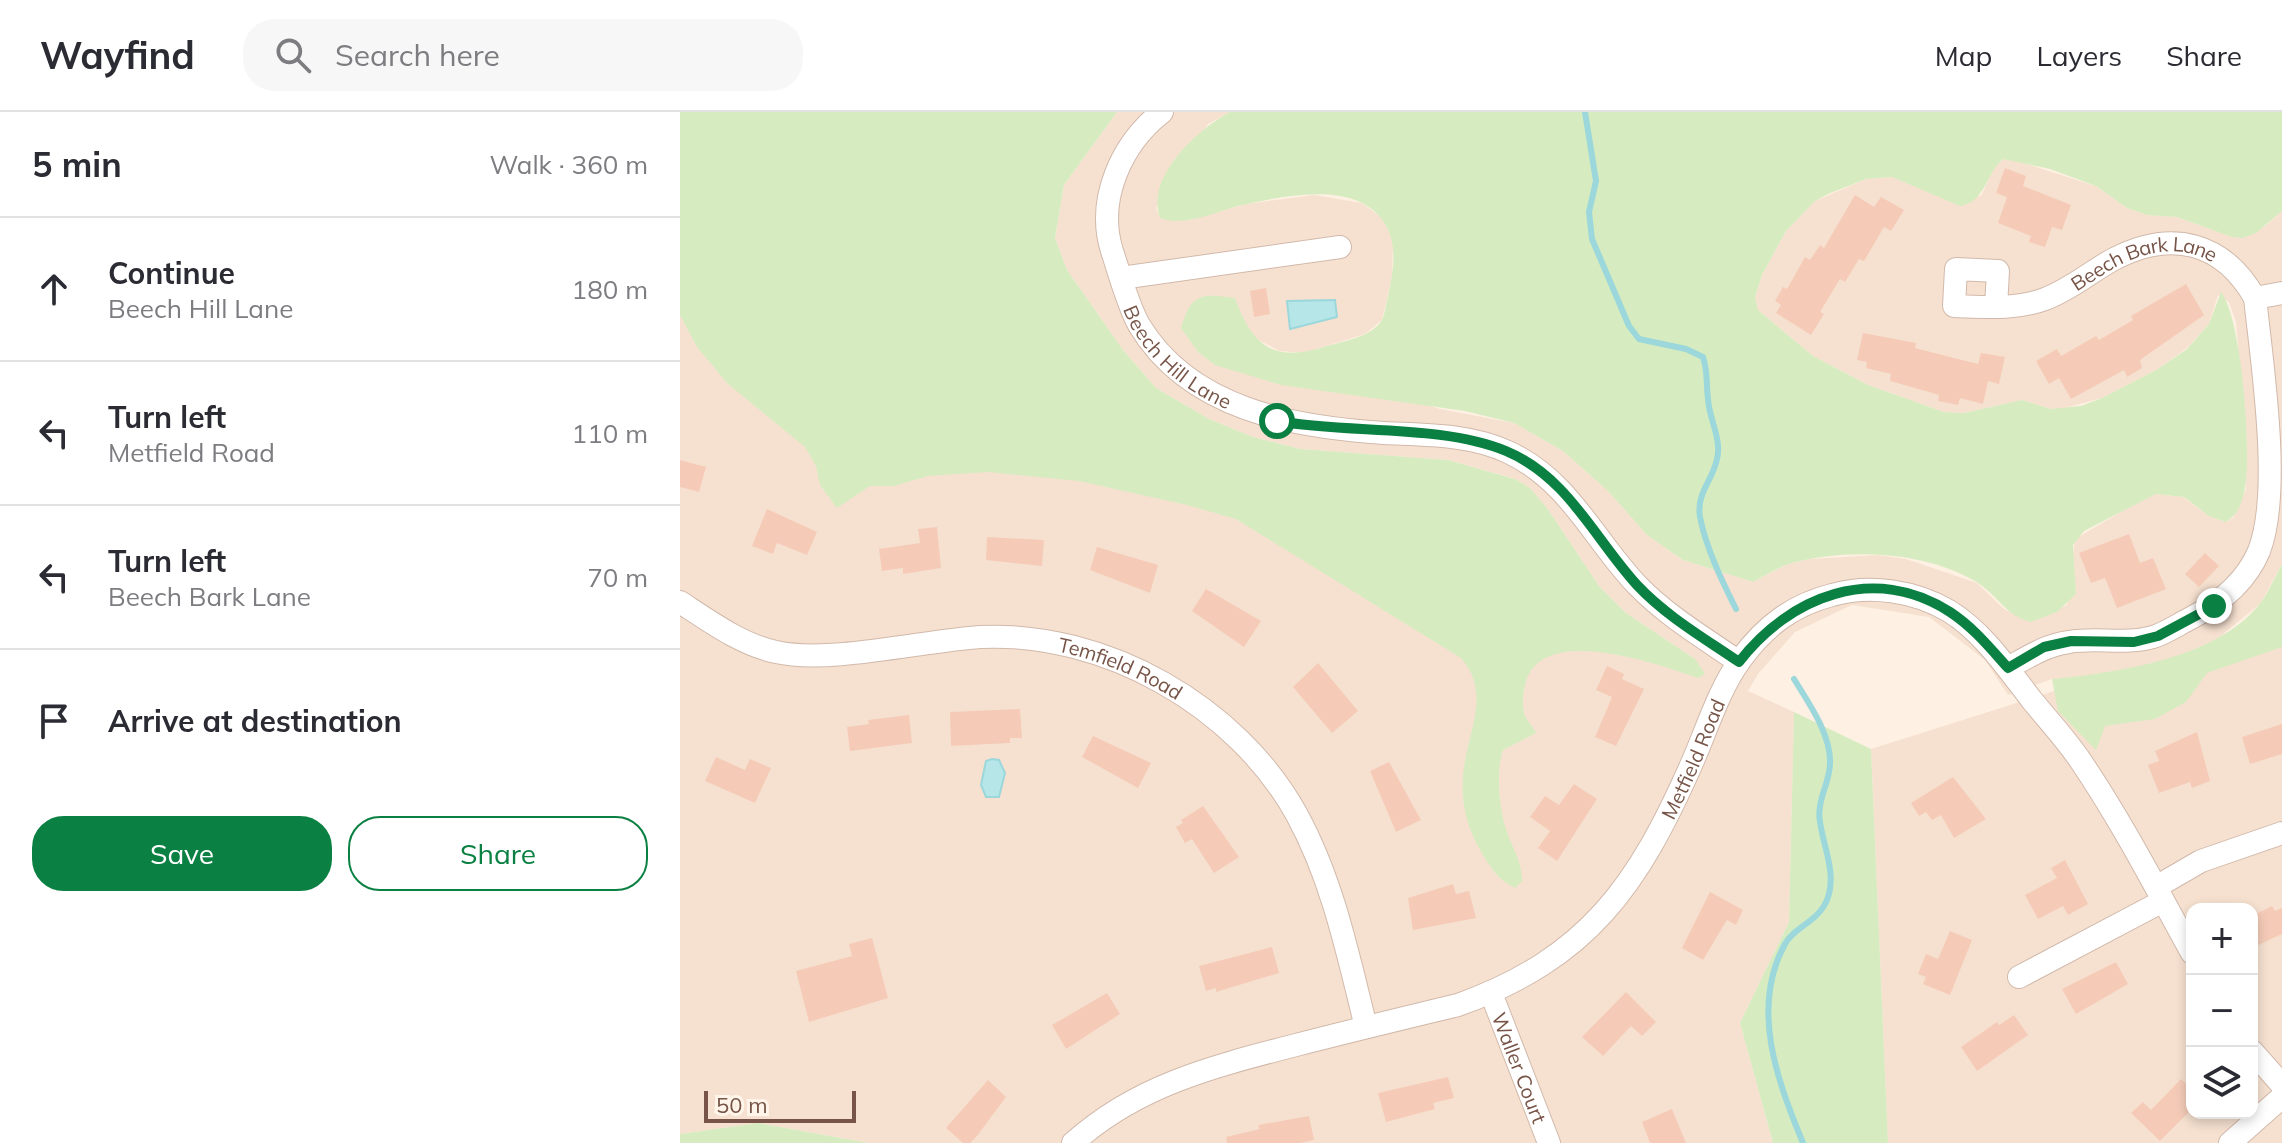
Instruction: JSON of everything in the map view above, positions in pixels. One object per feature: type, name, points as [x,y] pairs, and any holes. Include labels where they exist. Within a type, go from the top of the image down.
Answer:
[{"type":"street","name":"Beech Hill Lane","points":[[1162,112],[1129,146],[1110,196],[1109,241],[1138,324],[1159,353],[1188,377],[1232,404],[1277,421],[1323,429],[1472,440],[1508,452],[1541,471],[1575,502],[1638,586],[1670,615],[1739,662]]},
{"type":"street","name":"Beech Bark Lane","points":[[1996,307],[2042,300],[2065,291],[2113,260],[2161,243],[2185,243],[2225,261],[2243,277],[2255,298]]},
{"type":"street","points":[[1121,278],[1340,247]]},
{"type":"street","points":[[2008,668],[2044,647],[2071,641],[2134,642],[2158,636],[2214,606],[2240,582],[2259,553],[2267,529],[2271,491],[2255,298],[2282,293]]},
{"type":"street","name":"Metfield Road","points":[[1073,1143],[1122,1106],[1168,1081],[1491,993],[1553,958],[1619,899],[1658,837],[1739,662],[1759,636],[1783,615],[1813,600],[1848,590],[1885,590],[1918,597],[1948,611],[1973,629],[2078,757],[2186,942]]},
{"type":"street","name":"Temfield Road","points":[[680,602],[729,632],[776,652],[820,654],[983,637],[1019,639],[1091,651],[1120,661],[1183,695],[1242,745],[1296,813],[1333,897],[1366,1027]]},
{"type":"street","points":[[2019,977],[2160,894],[2201,861],[2282,833]]},
{"type":"street","name":"Waller Court","points":[[1491,993],[1549,1143]]},
{"type":"street","points":[[2258,1058],[2282,1085]]},
{"type":"street","points":[[2230,1143],[2282,1097]]},
{"type":"shaded area","points":[[1117,112],[1230,112],[1208,124],[1156,208],[1160,218],[1189,220],[1246,204],[1314,195],[1362,203],[1382,218],[1393,240],[1392,277],[1382,320],[1365,334],[1304,353],[1280,351],[1254,338],[1246,329],[1235,298],[1181,328],[1440,409],[1514,423],[1563,451],[1608,491],[1647,535],[1683,560],[1753,582],[1788,564],[1810,559],[1877,555],[1906,559],[1977,583],[2004,609],[2031,622],[2067,605],[2075,539],[2131,506],[2156,494],[2183,497],[2209,516],[2225,522],[2233,518],[2246,489],[2247,442],[2236,322],[2229,302],[2218,295],[2209,324],[2187,348],[2158,369],[2102,398],[2065,408],[2051,409],[2022,400],[1964,413],[1944,412],[1868,385],[1813,356],[1758,310],[1755,297],[1762,275],[1786,231],[1815,201],[1866,179],[1892,177],[1981,196],[1994,167],[2003,159],[2096,186],[2127,208],[2147,215],[2177,217],[2232,237],[2264,227],[2282,211],[2282,564],[2260,604],[2223,634],[2282,614],[2282,1143],[1888,1143],[1871,749],[2102,676],[2052,679],[2008,695],[1985,660],[1929,617],[1852,605],[1795,632],[1758,674],[1748,691],[1794,712],[1789,922],[1740,1023],[1773,1143],[869,1143],[758,1123],[680,1134],[680,228],[1695,659],[1626,613],[1599,586],[1547,508],[1530,488],[1513,478],[1448,460],[1300,449],[1253,437],[1209,419],[1156,388],[1123,350],[1067,270],[1055,238],[1064,185]]},
{"type":"green space","points":[[680,112],[1117,112],[1064,185],[1055,238],[1067,270],[1123,350],[1156,388],[1209,419],[1253,437],[1300,449],[1448,460],[1515,479],[1530,488],[1547,508],[1599,586],[1626,613],[1695,659],[1705,674],[1698,678],[1631,658],[1578,651],[1555,654],[1537,664],[1526,681],[1523,700],[1524,714],[1536,733],[1503,750],[1500,768],[1503,818],[1522,873],[1522,881],[1515,888],[1509,885],[1489,864],[1472,835],[1466,816],[1463,776],[1476,701],[1475,686],[1461,658],[1236,519],[1079,481],[988,472],[928,476],[894,486],[870,486],[837,508],[820,485],[816,466],[805,447],[728,384],[697,347],[680,315]]},
{"type":"green space","points":[[1230,112],[2282,112],[2282,211],[2256,233],[2243,238],[2177,217],[2147,215],[2127,208],[2096,186],[2050,169],[2003,159],[1975,199],[1960,206],[1892,177],[1866,179],[1815,201],[1786,231],[1762,275],[1755,297],[1758,310],[1813,356],[1868,385],[1944,412],[1964,413],[2022,400],[2051,409],[2081,406],[2102,398],[2158,369],[2187,349],[2209,324],[2221,292],[2235,330],[2244,390],[2247,451],[2241,502],[2225,522],[2209,516],[2184,497],[2156,494],[2084,531],[2073,545],[2076,594],[2057,612],[2031,622],[2009,610],[1978,583],[1935,564],[1911,559],[1862,554],[1814,558],[1787,565],[1753,582],[1683,560],[1647,535],[1608,491],[1563,451],[1514,423],[1465,411],[1281,385],[1215,365],[1198,352],[1181,328],[1189,308],[1199,298],[1235,298],[1258,340],[1280,351],[1309,351],[1372,331],[1384,315],[1393,270],[1390,233],[1384,222],[1364,204],[1336,195],[1288,196],[1191,220],[1160,218],[1157,202],[1167,171],[1190,142]]},
{"type":"green space","points":[[2282,564],[2282,647],[2207,673],[2186,702],[2155,719],[2105,726],[2096,750],[2058,711],[2052,679],[2135,667],[2194,649],[2220,637],[2243,621],[2261,602]]},
{"type":"green space","points":[[1794,712],[1871,749],[1888,1143],[1773,1143],[1740,1023],[1789,922]]},
{"type":"green space","points":[[758,1123],[869,1143],[680,1143],[680,1134]]},
{"type":"water","points":[[1335,300],[1337,317],[1290,329],[1287,301]]},
{"type":"water","points":[[999,760],[1005,773],[999,797],[986,797],[981,785],[986,761]]},
{"type":"building","points":[[2005,168],[2026,176],[2023,186],[2071,205],[2062,230],[2052,227],[2045,247],[2029,242],[2031,236],[1998,223],[2007,197],[1996,193]]},
{"type":"building","points":[[1855,195],[1874,207],[1881,197],[1904,210],[1891,231],[1884,227],[1864,261],[1859,259],[1845,282],[1840,279],[1820,312],[1824,314],[1811,335],[1776,313],[1781,305],[1775,301],[1783,287],[1787,289],[1805,257],[1810,260],[1820,245],[1824,248]]},
{"type":"building","points":[[2186,284],[2204,315],[2140,360],[2142,368],[2127,377],[2124,370],[2071,399],[2059,378],[2049,384],[2036,361],[2057,349],[2061,356],[2096,336],[2099,340],[2133,320],[2131,316]]},
{"type":"building","points":[[1266,288],[1270,314],[1254,317],[1250,291]]},
{"type":"building","points":[[1863,333],[1916,343],[1915,348],[1978,364],[1981,353],[2005,357],[1999,384],[1988,381],[1983,404],[1960,398],[1958,405],[1938,401],[1939,395],[1890,381],[1891,374],[1866,368],[1867,362],[1857,360]]},
{"type":"building","points":[[680,460],[706,467],[699,492],[680,487]]},
{"type":"building","points":[[767,509],[817,532],[807,555],[777,543],[773,554],[752,546]]},
{"type":"building","points":[[937,527],[941,568],[903,574],[903,568],[882,571],[879,549],[920,543],[918,529]]},
{"type":"building","points":[[2129,534],[2140,563],[2153,558],[2166,589],[2117,608],[2105,578],[2091,583],[2079,553]]},
{"type":"building","points":[[987,537],[1044,540],[1042,566],[986,560]]},
{"type":"building","points":[[1097,547],[1158,565],[1150,593],[1090,570]]},
{"type":"building","points":[[2205,553],[2219,566],[2199,587],[2185,574]]},
{"type":"building","points":[[1206,589],[1261,621],[1244,647],[1192,611]]},
{"type":"building","points":[[1318,663],[1358,711],[1332,733],[1293,687]]},
{"type":"building","points":[[1607,666],[1624,674],[1622,679],[1644,689],[1616,746],[1595,737],[1612,697],[1596,690]]},
{"type":"building","points":[[1020,709],[1022,738],[1010,738],[1010,743],[951,746],[950,712]]},
{"type":"building","points":[[909,715],[912,743],[850,751],[847,727],[869,724],[868,720]]},
{"type":"building","points":[[2282,724],[2282,754],[2250,764],[2242,737]]},
{"type":"building","points":[[2197,732],[2210,781],[2192,788],[2190,782],[2159,793],[2148,765],[2159,761],[2155,751]]},
{"type":"building","points":[[1093,736],[1151,763],[1138,788],[1082,757]]},
{"type":"building","points":[[716,757],[745,770],[750,759],[771,768],[755,803],[705,781]]},
{"type":"building","points":[[1389,762],[1421,820],[1396,832],[1370,771]]},
{"type":"building","points":[[1953,777],[1986,819],[1954,838],[1941,815],[1932,820],[1926,812],[1919,816],[1911,803]]},
{"type":"building","points":[[1574,784],[1597,799],[1557,861],[1538,848],[1550,831],[1530,817],[1545,796],[1559,805]]},
{"type":"building","points":[[1203,806],[1239,857],[1214,873],[1192,839],[1185,843],[1176,827],[1183,823],[1181,820]]},
{"type":"building","points":[[2065,860],[2088,904],[2068,915],[2063,906],[2038,919],[2025,895],[2057,878],[2051,868]]},
{"type":"building","points":[[1453,884],[1456,894],[1469,891],[1476,918],[1413,930],[1408,898]]},
{"type":"building","points":[[1710,892],[1743,910],[1736,925],[1727,920],[1703,960],[1682,948]]},
{"type":"building","points":[[2272,906],[2275,911],[2282,908],[2282,934],[2258,945],[2258,913]]},
{"type":"building","points":[[1950,931],[1972,940],[1950,995],[1923,984],[1926,977],[1918,974],[1926,954],[1938,959]]},
{"type":"building","points":[[872,938],[888,998],[809,1022],[796,971],[852,956],[849,944]]},
{"type":"building","points":[[1272,947],[1279,973],[1216,992],[1216,988],[1206,991],[1199,966]]},
{"type":"building","points":[[2116,962],[2128,984],[2076,1014],[2062,989]]},
{"type":"building","points":[[1626,992],[1656,1022],[1642,1036],[1631,1026],[1603,1056],[1582,1037]]},
{"type":"building","points":[[1107,993],[1120,1014],[1066,1049],[1052,1025]]},
{"type":"building","points":[[2014,1015],[2028,1035],[1977,1071],[1961,1047],[1997,1022],[1999,1025]]},
{"type":"building","points":[[1448,1077],[1454,1098],[1433,1103],[1435,1109],[1386,1122],[1378,1093]]},
{"type":"building","points":[[2181,1079],[2186,1084],[2186,1115],[2160,1141],[2131,1113],[2143,1102],[2151,1110]]},
{"type":"building","points":[[988,1080],[1006,1097],[977,1136],[970,1143],[963,1143],[946,1128]]},
{"type":"building","points":[[1672,1109],[1686,1143],[1650,1143],[1642,1122]]},
{"type":"building","points":[[1309,1116],[1314,1140],[1300,1143],[1227,1143],[1226,1137],[1260,1129],[1258,1125]]},
{"type":"waterway","points":[[1585,112],[1596,181],[1589,212],[1592,239],[1629,326],[1639,339],[1686,349],[1703,357],[1718,452],[1700,501],[1700,517],[1710,552],[1736,609]]},
{"type":"waterway","points":[[1794,679],[1823,730],[1830,763],[1819,814],[1830,871],[1830,890],[1823,908],[1785,944],[1769,993],[1771,1044],[1784,1094],[1803,1143]]},
{"type":"route","points":[[1277,421],[1323,429],[1472,440],[1508,452],[1541,471],[1575,502],[1638,586],[1670,615],[1739,662],[1759,636],[1783,615],[1813,600],[1848,590],[1885,590],[1918,597],[1948,611],[1973,629],[2008,668],[2044,647],[2071,641],[2134,642],[2158,636],[2214,606]]}]
